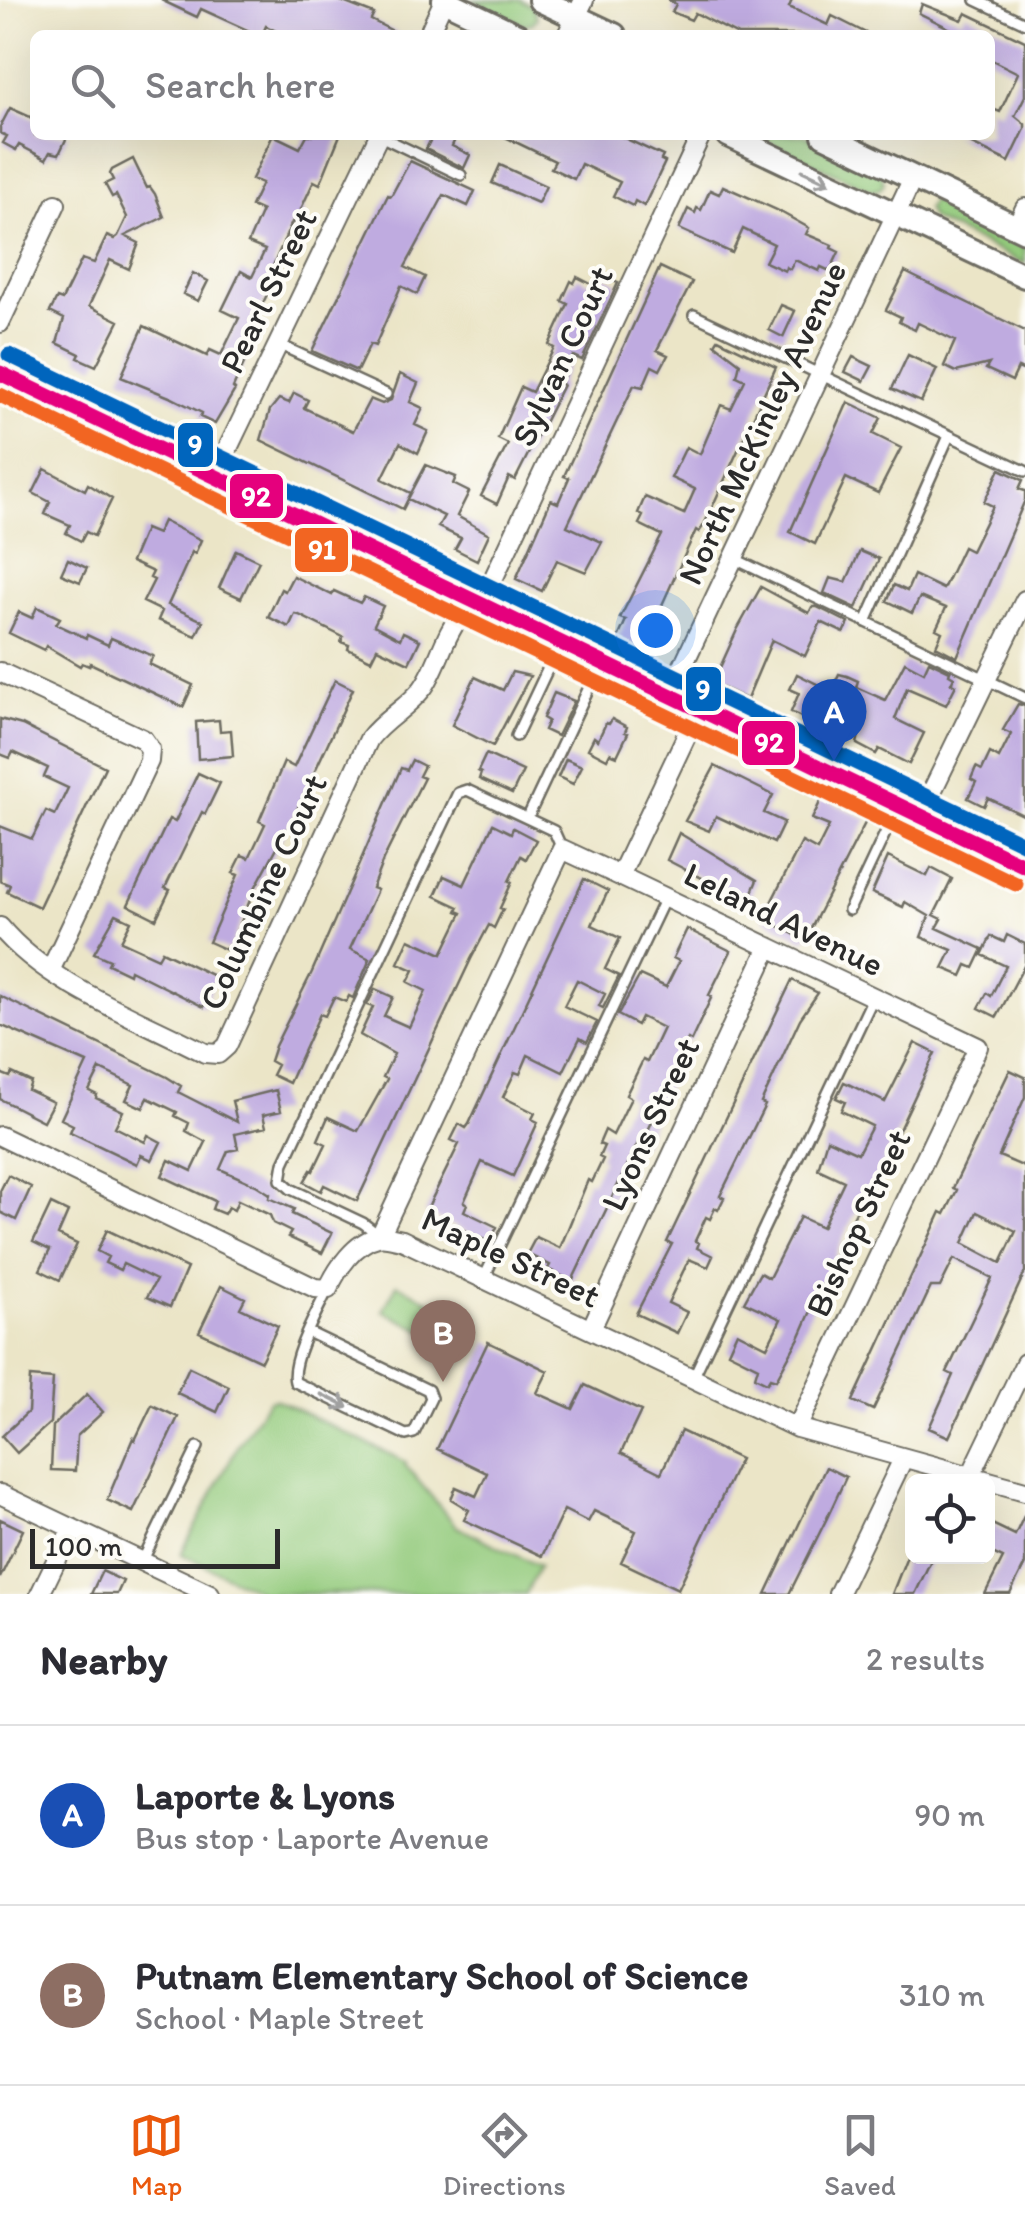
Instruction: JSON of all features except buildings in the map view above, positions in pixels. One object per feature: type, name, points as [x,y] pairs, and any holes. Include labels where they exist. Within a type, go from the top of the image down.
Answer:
[{"type":"street","points":[[430,30],[444,0],[507,30]]},
{"type":"street","points":[[540,0],[603,30]]},
{"type":"street","name":"Pearl Street","points":[[215,475],[376,140]]},
{"type":"street","name":"Sylvan Court","points":[[482,605],[699,140]]},
{"type":"street","points":[[738,140],[1025,276]]},
{"type":"street","points":[[834,140],[913,178],[1022,222]]},
{"type":"street","name":"North McKinley Avenue","points":[[669,695],[913,178]]},
{"type":"street","points":[[0,322],[56,204]]},
{"type":"street","points":[[0,373],[1025,866]]},
{"type":"street","points":[[920,816],[1025,600]]},
{"type":"street","name":"Columbine Court","points":[[0,927],[50,971],[205,1052],[218,1054],[227,1046],[370,739],[420,691],[458,618],[482,605]]},
{"type":"street","points":[[0,672],[143,739],[150,749],[149,761],[50,971]]},
{"type":"street","points":[[620,876],[699,709]]},
{"type":"street","points":[[380,1236],[562,850]]},
{"type":"street","name":"Leland Avenue","points":[[562,850],[978,1047]]},
{"type":"street","name":"Lyons Street","points":[[591,1329],[769,947]]},
{"type":"street","name":"Bishop Street","points":[[797,1428],[978,1047]]},
{"type":"street","points":[[0,1136],[315,1288],[328,1289]]},
{"type":"street","name":"Maple Street","points":[[328,1289],[338,1268],[361,1245],[380,1236],[402,1240],[797,1428],[903,1460],[966,1474]]},
{"type":"street","points":[[971,1474],[1025,1363]]},
{"type":"street","points":[[838,1594],[903,1460]]},
{"type":"street","name":"Maple Street","points":[[995,1482],[1025,1491]]},
{"type":"street","points":[[0,1494],[210,1594]]},
{"type":"street","points":[[40,1594],[72,1528]]},
{"type":"lane","points":[[976,0],[1025,23]]},
{"type":"lane","points":[[388,140],[461,175]]},
{"type":"lane","points":[[694,315],[1025,471]]},
{"type":"lane","points":[[280,345],[386,394]]},
{"type":"lane","points":[[866,622],[950,436]]},
{"type":"lane","points":[[735,559],[1025,698]]},
{"type":"lane","points":[[516,736],[560,642]]},
{"type":"lane","points":[[528,818],[602,662]]},
{"type":"lane","points":[[380,1236],[363,1223],[290,1189],[281,1180],[284,1163],[458,793],[467,790],[554,832],[562,850]]},
{"type":"lane","points":[[849,910],[898,806]]},
{"type":"lane","points":[[484,1278],[665,898]]},
{"type":"lane","points":[[693,1378],[873,998]]},
{"type":"lane","points":[[308,1332],[428,1390],[431,1398],[414,1433],[406,1435],[295,1382],[293,1372],[308,1332],[328,1289]]},
{"type":"lane","points":[[142,1562],[198,1447]]},
{"type":"green space","points":[[472,0],[520,0],[533,6],[537,18],[524,25]]},
{"type":"green space","points":[[765,140],[814,140],[881,172],[884,183],[872,191]]},
{"type":"green space","points":[[938,199],[1025,240],[1025,264],[931,219],[927,209],[932,200]]},
{"type":"green space","points":[[397,1284],[457,1315],[444,1341],[383,1311]]},
{"type":"green space","points":[[275,1399],[406,1462],[457,1527],[539,1566],[526,1594],[265,1594],[181,1554],[238,1445],[268,1401]]},
{"type":"transit line","name":"9","points":[[9,355],[1025,844]]},
{"type":"transit line","name":"92","points":[[0,373],[1025,866]]},
{"type":"transit line","name":"91","points":[[0,395],[1016,884]]},
{"type":"place","name":"Laporte & Lyons","points":[[834,761]]},
{"type":"place","name":"Putnam Elementary School of Science","points":[[443,1382]]}]
